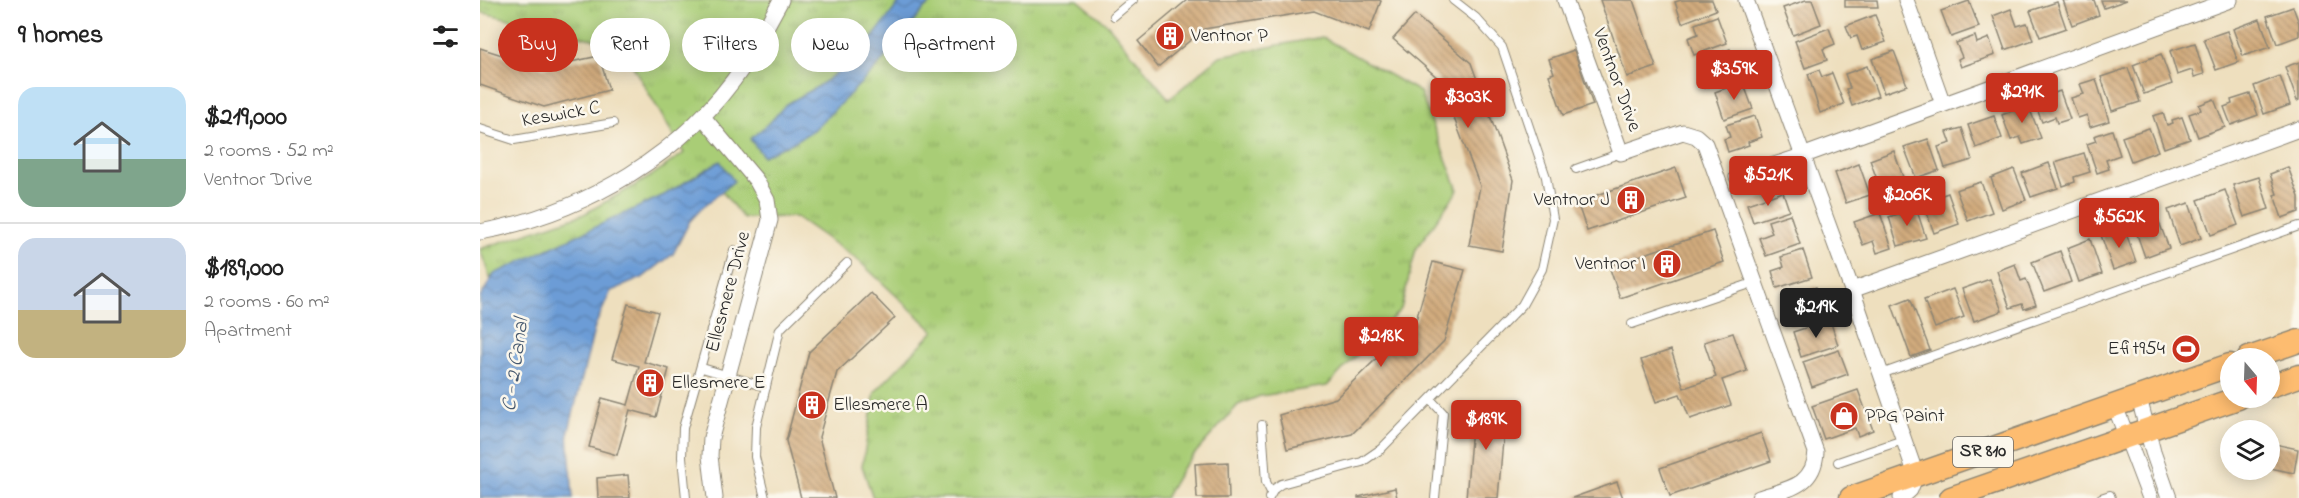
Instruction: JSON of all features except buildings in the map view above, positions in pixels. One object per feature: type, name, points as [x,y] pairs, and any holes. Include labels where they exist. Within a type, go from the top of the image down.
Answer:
[{"type":"main road","points":[[2278,348],[2299,341]]},
{"type":"main road","name":"SR 810","points":[[1851,498],[2220,369]]},
{"type":"main road","points":[[2280,383],[2299,376]]},
{"type":"main road","name":"SR 810","points":[[1951,498],[2220,404]]},
{"type":"street","points":[[480,232],[536,219],[579,202],[621,181],[663,152],[703,117],[744,64],[781,0]]},
{"type":"street","name":"Ventnor Drive","points":[[1565,0],[1621,153],[1683,132],[1702,140],[1756,282],[1816,452],[1813,470],[1806,479],[1792,487],[1760,498]]},
{"type":"street","points":[[1746,0],[1852,290],[1916,476],[1910,489],[1901,498]]},
{"type":"street","points":[[1906,0],[1943,104]]},
{"type":"street","points":[[1737,177],[1802,156],[2230,0]]},
{"type":"street","name":"Ellesmere Drive","points":[[703,117],[756,180],[766,201],[770,220],[711,438],[710,456],[715,498]]},
{"type":"street","points":[[1852,290],[2299,129]]},
{"type":"street","points":[[2139,398],[2153,452],[2169,498]]},
{"type":"street","points":[[2115,406],[2150,498]]},
{"type":"lane","points":[[1114,16],[1133,0]]},
{"type":"lane","points":[[1262,425],[1266,482],[1270,495],[1281,484],[1294,479],[1362,462],[1382,449],[1522,305],[1542,269],[1553,219],[1546,177],[1502,47],[1476,18],[1453,0]]},
{"type":"lane","name":"Keswick C","points":[[480,129],[514,140],[613,123]]},
{"type":"lane","points":[[1576,169],[1621,153]]},
{"type":"lane","points":[[1881,374],[2299,226]]},
{"type":"lane","points":[[686,498],[682,458],[683,428],[735,250]]},
{"type":"lane","points":[[765,498],[755,456],[756,427],[780,329],[848,264]]},
{"type":"lane","points":[[1632,324],[1756,282]]},
{"type":"lane","points":[[702,368],[766,387]]},
{"type":"lane","points":[[1431,400],[1443,413],[1435,498]]},
{"type":"lane","points":[[1838,462],[1903,440]]},
{"type":"lane","points":[[2101,498],[2110,495],[2111,498]]},
{"type":"green space","points":[[480,0],[1078,0],[1108,25],[1169,99],[1220,56],[1322,37],[1420,92],[1458,190],[1416,249],[1401,309],[1327,386],[1260,396],[1238,405],[1183,467],[1165,498],[873,498],[862,466],[875,392],[934,331],[859,261],[796,217],[743,218],[705,170],[665,195],[490,278],[480,249],[584,214],[648,178],[684,153],[636,72],[670,72],[670,18],[590,18],[590,39],[578,36],[578,18],[505,18],[480,12]]},
{"type":"water","points":[[901,0],[936,0],[917,18],[888,18]]},
{"type":"water","points":[[882,25],[882,61],[878,66],[814,130],[763,156],[750,139],[785,105],[838,72],[870,72],[870,40]]},
{"type":"water","name":"C - 2 Canal","points":[[720,161],[734,181],[690,221],[673,254],[642,278],[611,291],[595,326],[568,434],[573,498],[480,498],[480,298],[494,274],[664,195]]},
{"type":"place","name":"Ventnor P","points":[[1170,36]]},
{"type":"place","name":"Ventnor J","points":[[1631,200]]},
{"type":"place","name":"Ventnor I","points":[[1667,264]]},
{"type":"place","name":"Efit954","points":[[2186,349]]},
{"type":"place","name":"Ellesmere E","points":[[650,383]]},
{"type":"place","name":"Ellesmere A","points":[[812,405]]},
{"type":"place","name":"PPG Paint","points":[[1844,416]]}]
